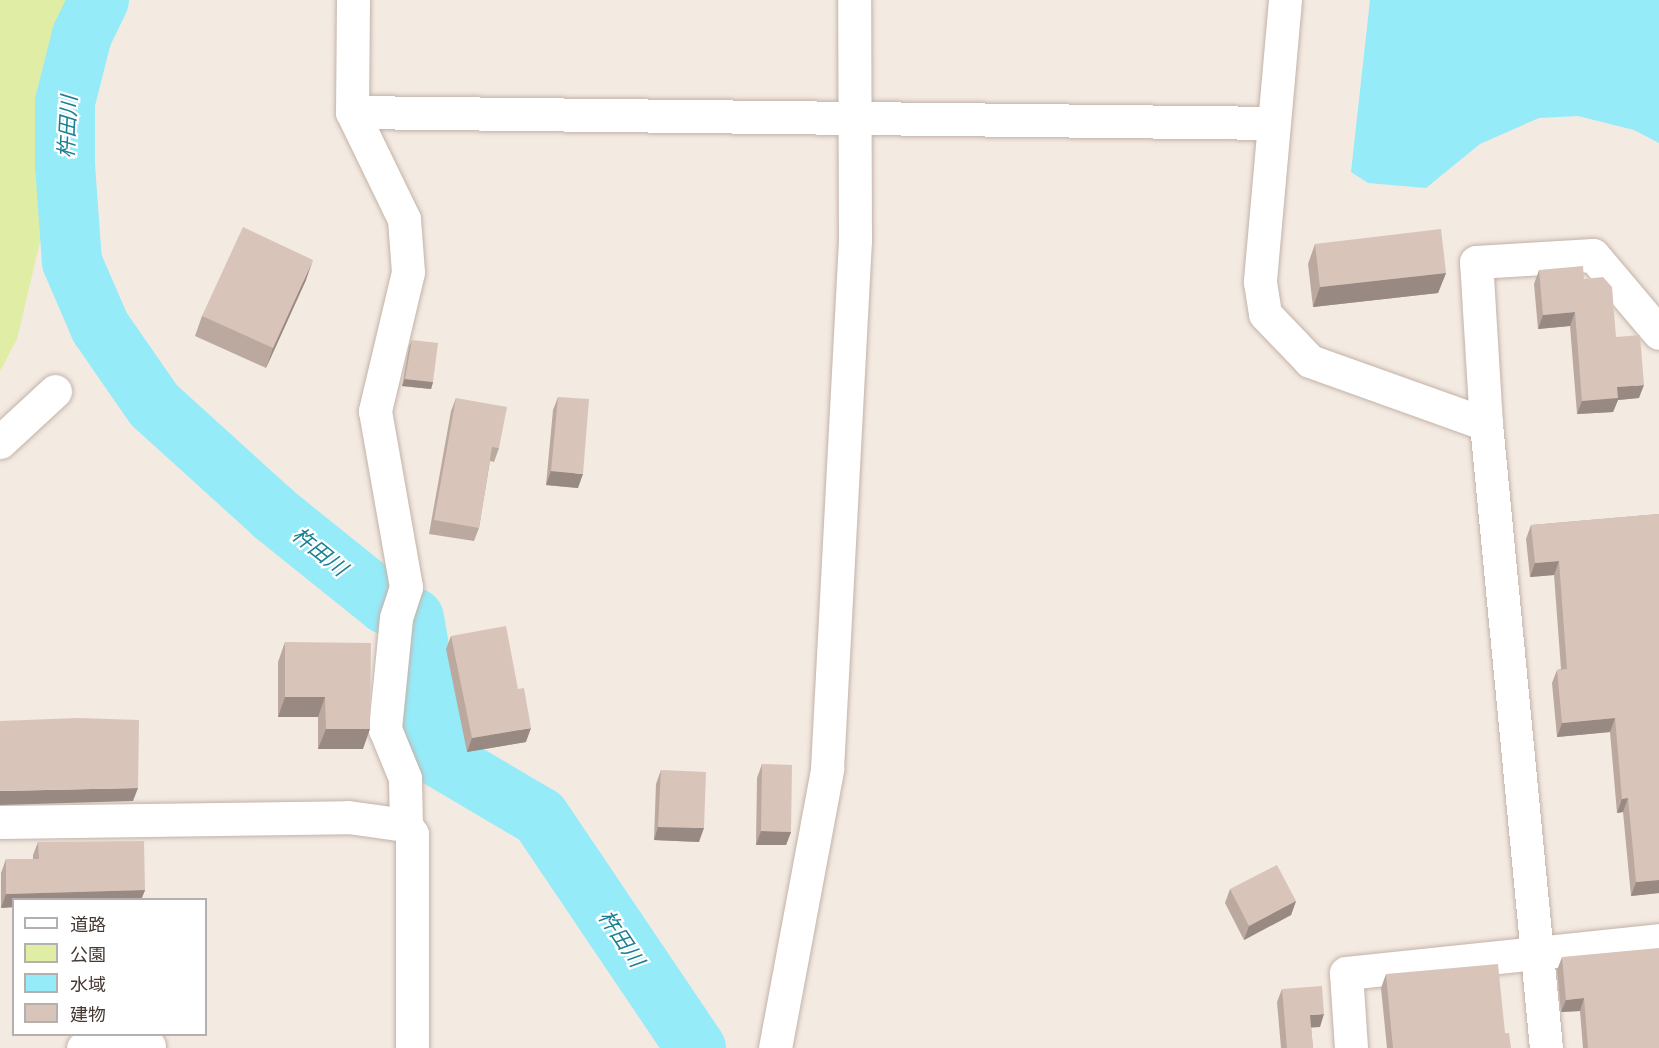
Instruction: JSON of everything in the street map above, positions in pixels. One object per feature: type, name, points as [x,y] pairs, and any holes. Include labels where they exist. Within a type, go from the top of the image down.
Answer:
[{"type":"street","points":[[353,0],[352,112],[404,219],[408,272],[375,411],[406,587],[399,609],[386,729],[405,778],[406,825],[412,834],[412,1048]]},
{"type":"street","points":[[775,1048],[827,769],[855,240],[854,0]]},
{"type":"street","points":[[1285,0],[1260,282],[1265,314],[1310,361],[1486,424]]},
{"type":"street","points":[[352,112],[1273,123]]},
{"type":"street","points":[[1546,1048],[1535,954],[1486,424],[1476,262],[1593,255],[1659,333]]},
{"type":"street","points":[[0,442],[55,391]]},
{"type":"street","points":[[0,822],[348,817],[406,825]]},
{"type":"street","points":[[1351,1048],[1346,973],[1659,940]]},
{"type":"street","points":[[83,1048],[149,1046]]},
{"type":"green space","points":[[0,0],[69,0],[63,145],[17,339],[0,371]]},
{"type":"water","points":[[1370,0],[1659,0],[1659,143],[1634,130],[1578,116],[1539,118],[1480,144],[1426,188],[1368,183],[1351,172]]},
{"type":"building","points":[[243,227],[313,260],[273,348],[202,316]]},
{"type":"building","points":[[1441,229],[1446,273],[1320,287],[1315,244]]},
{"type":"building","points":[[1583,266],[1584,279],[1603,277],[1612,287],[1616,337],[1640,335],[1644,385],[1617,387],[1618,398],[1582,401],[1575,312],[1543,315],[1539,270]]},
{"type":"building","points":[[412,340],[438,343],[433,382],[405,379]]},
{"type":"building","points":[[558,397],[589,399],[583,474],[551,471]]},
{"type":"building","points":[[456,398],[507,407],[499,448],[492,447],[479,528],[434,520]]},
{"type":"building","points":[[1659,514],[1659,880],[1636,882],[1628,798],[1622,799],[1615,718],[1562,723],[1557,670],[1567,669],[1559,561],[1535,563],[1531,525]]},
{"type":"building","points":[[506,626],[518,689],[524,688],[531,728],[472,738],[451,636]]},
{"type":"building","points":[[285,642],[371,643],[370,729],[326,729],[325,697],[285,697]]},
{"type":"building","points":[[78,718],[139,720],[138,788],[0,791],[0,721]]},
{"type":"building","points":[[762,764],[792,765],[791,832],[761,831]]},
{"type":"building","points":[[661,770],[706,772],[704,828],[658,827]]},
{"type":"building","points":[[144,841],[145,890],[6,894],[6,859],[39,859],[38,842]]},
{"type":"building","points":[[1277,865],[1296,901],[1249,926],[1230,889]]},
{"type":"building","points":[[1659,948],[1659,1048],[1588,1048],[1584,998],[1566,1000],[1562,957]]},
{"type":"building","points":[[1498,964],[1505,1033],[1509,1033],[1511,1048],[1393,1048],[1386,974]]},
{"type":"building","points":[[1322,986],[1324,1014],[1310,1015],[1313,1048],[1287,1048],[1282,989]]},
{"type":"waterway","name":"杵田川","points":[[99,0],[82,35],[65,102],[65,165],[72,262],[100,327],[154,405],[274,514],[386,604],[414,618],[438,757],[540,817],[696,1048]]}]
